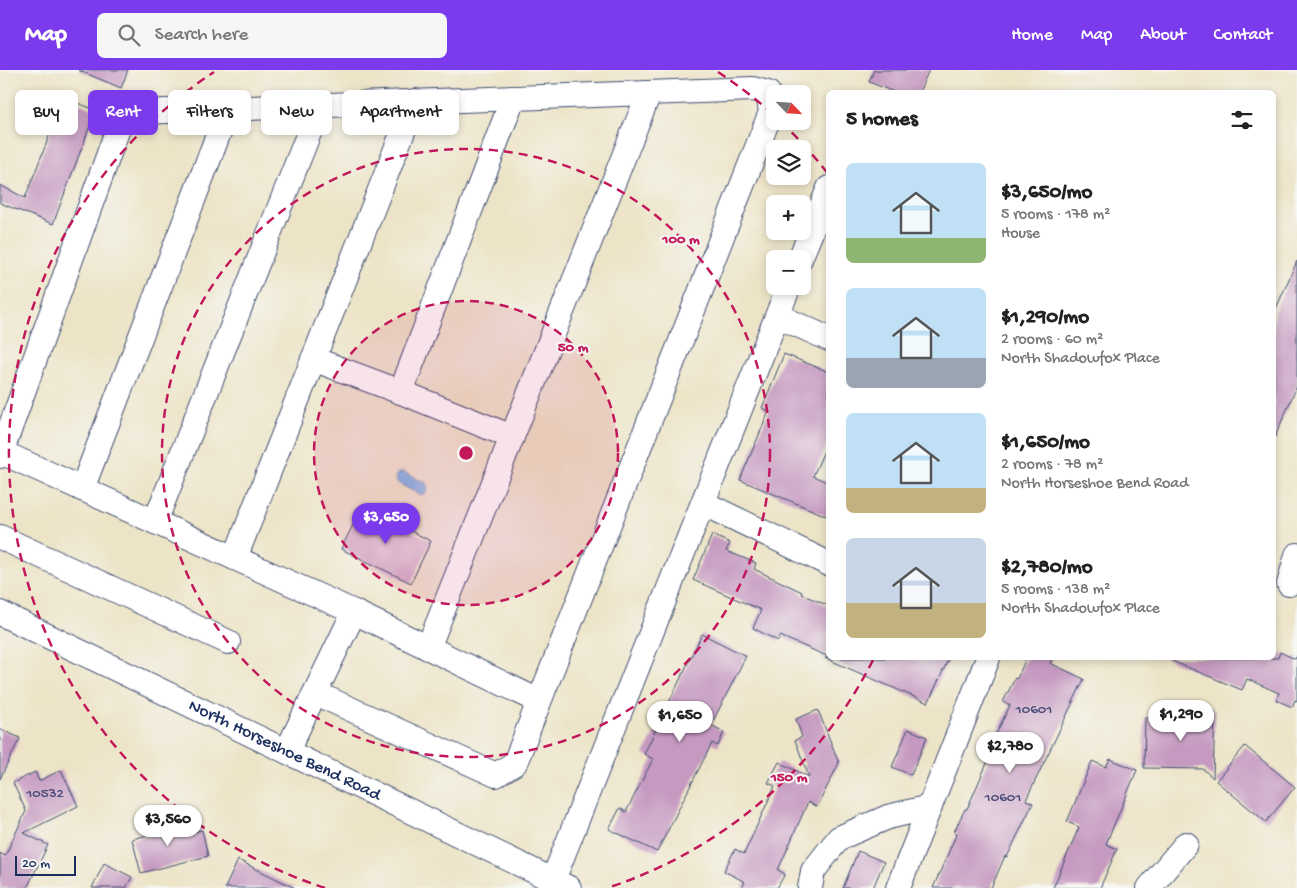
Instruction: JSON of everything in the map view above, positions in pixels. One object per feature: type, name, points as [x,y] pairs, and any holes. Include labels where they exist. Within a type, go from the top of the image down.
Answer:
[{"type":"street","points":[[315,693],[496,775],[515,763],[771,112],[768,93],[753,89],[459,100]]},
{"type":"street","points":[[428,648],[649,93]]},
{"type":"street","points":[[401,392],[513,98]]},
{"type":"street","points":[[168,111],[140,112],[120,123],[1,454],[354,612],[539,701]]},
{"type":"street","points":[[82,489],[218,135]]},
{"type":"street","points":[[155,522],[308,135]]},
{"type":"street","points":[[235,558],[402,135]]},
{"type":"street","points":[[804,250],[826,195]]},
{"type":"street","points":[[561,884],[703,503],[786,295]]},
{"type":"street","points":[[778,316],[826,338]]},
{"type":"street","points":[[313,360],[401,392],[512,437]]},
{"type":"street","points":[[703,503],[826,563]]},
{"type":"street","points":[[0,537],[228,642]]},
{"type":"street","points":[[1289,584],[1297,555]]},
{"type":"street","points":[[287,751],[354,612]]},
{"type":"street","name":"North Horseshoe Bend Road","points":[[0,613],[561,884]]},
{"type":"street","points":[[898,888],[987,660]]},
{"type":"street","points":[[810,888],[813,871],[839,838],[888,817],[930,807]]},
{"type":"street","points":[[1149,888],[1186,844]]},
{"type":"water","points":[[403,472],[426,483],[428,488],[426,493],[420,495],[398,483],[395,477],[398,473]]},
{"type":"building","points":[[78,70],[128,70],[121,88]]},
{"type":"building","points":[[874,70],[929,70],[920,90],[889,90],[869,82]]},
{"type":"building","points":[[78,103],[88,107],[88,131],[53,224],[0,203],[0,185],[25,198],[50,135],[78,135]]},
{"type":"building","points":[[1297,261],[1297,386],[1276,434],[1276,308]]},
{"type":"building","points":[[784,354],[826,371],[826,447],[813,476],[826,482],[826,516],[740,480],[769,411],[762,408]]},
{"type":"building","points":[[362,507],[431,541],[411,583],[341,549]]},
{"type":"building","points":[[712,535],[730,543],[726,551],[756,563],[754,569],[802,592],[801,594],[826,605],[826,656],[780,636],[778,641],[753,628],[761,610],[693,580]]},
{"type":"building","points":[[702,634],[746,656],[711,725],[724,732],[718,746],[712,743],[657,852],[609,829],[620,808],[626,812],[653,759],[644,754]]},
{"type":"building","points":[[1280,652],[1295,659],[1297,656],[1297,701],[1295,700],[1292,707],[1276,700],[1279,693],[1247,679],[1242,690],[1170,660],[1276,660]]},
{"type":"building","points":[[830,660],[948,660],[928,703]]},
{"type":"building","points":[[1025,660],[1052,660],[1050,663],[1084,679],[1026,800],[1033,803],[1007,857],[1005,856],[991,888],[933,888],[957,833],[954,832],[965,809],[967,809],[988,761],[984,759],[1010,705],[1003,702],[1015,678],[1017,679]]},
{"type":"building","points":[[818,710],[839,763],[817,807],[808,802],[778,870],[785,874],[777,888],[742,888],[745,882],[724,871],[735,849],[744,854],[775,786],[768,783],[779,762],[809,777],[795,740],[802,737],[796,719]]},
{"type":"building","points":[[1189,710],[1215,711],[1213,778],[1203,769],[1144,768],[1145,718],[1189,719]]},
{"type":"building","points":[[0,729],[20,738],[0,779]]},
{"type":"building","points":[[908,729],[927,737],[911,775],[892,767]]},
{"type":"building","points":[[1245,746],[1295,787],[1266,822],[1216,781]]},
{"type":"building","points":[[1110,759],[1137,770],[1106,844],[1117,849],[1100,888],[1053,888],[1079,827],[1067,822],[1092,761],[1106,767]]},
{"type":"building","points":[[61,770],[78,806],[24,833],[48,845],[27,888],[0,888],[0,853],[5,856],[26,811],[13,783],[35,772],[39,781]]},
{"type":"building","points":[[169,817],[174,837],[202,830],[208,856],[141,873],[132,839],[152,834],[149,822]]},
{"type":"building","points":[[858,851],[884,862],[873,888],[843,888]]},
{"type":"building","points":[[238,860],[295,888],[225,888]]},
{"type":"building","points":[[104,863],[132,877],[126,888],[92,888]]}]
